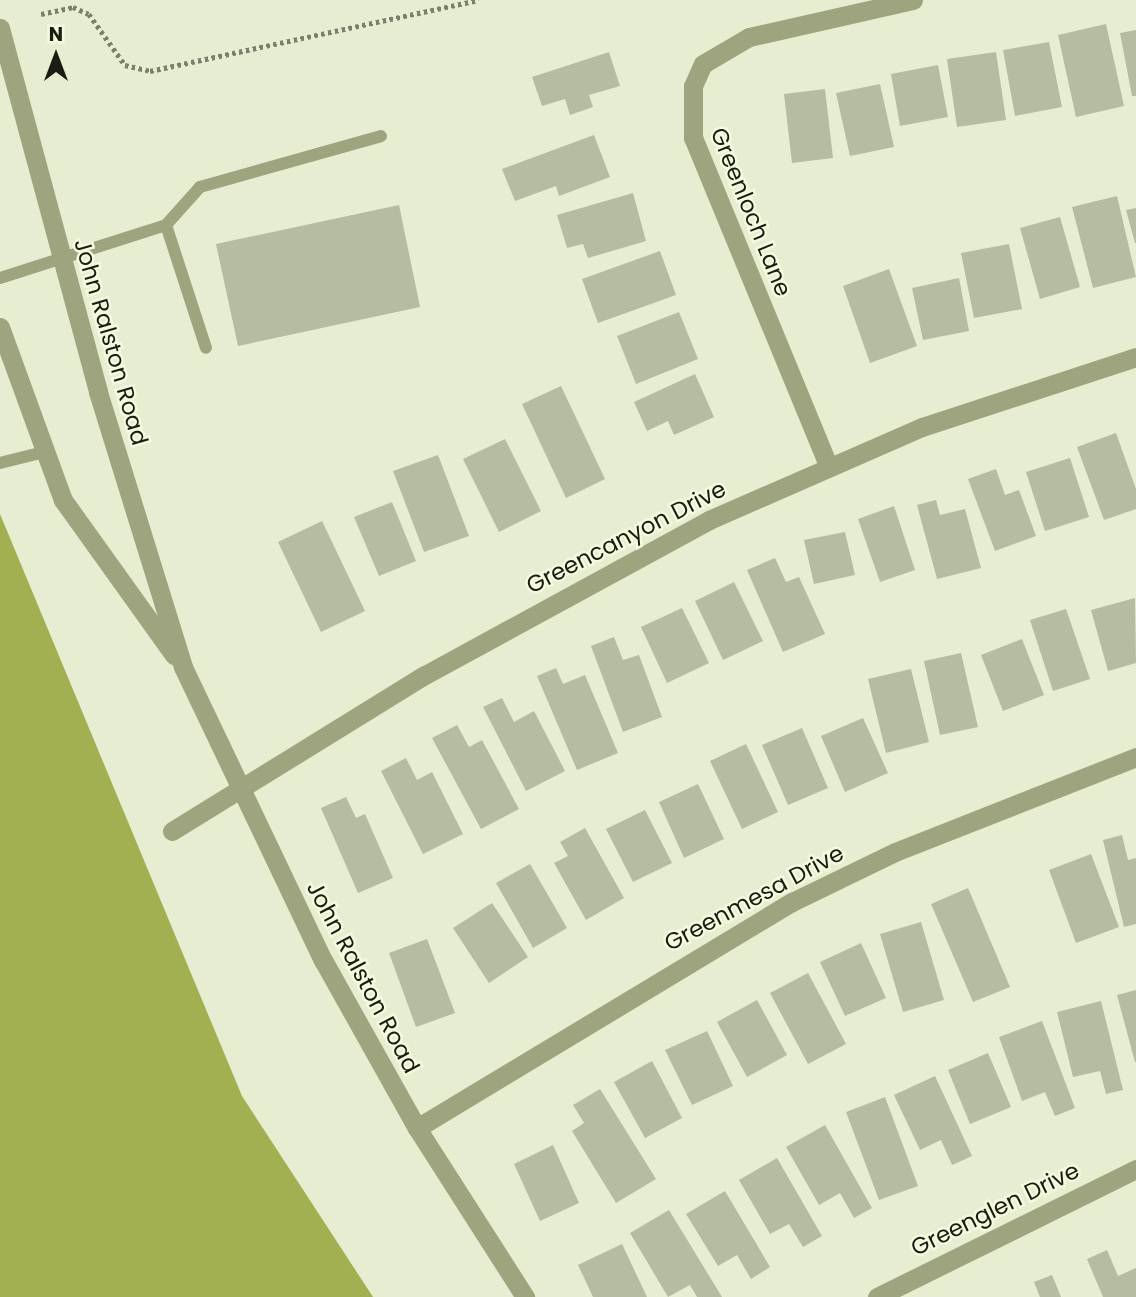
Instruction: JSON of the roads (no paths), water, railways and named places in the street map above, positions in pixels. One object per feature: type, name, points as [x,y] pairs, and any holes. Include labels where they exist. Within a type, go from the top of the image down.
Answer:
[{"type":"street","name":"Greenloch Lane","points":[[828,465],[693,138],[693,86],[703,64],[749,37],[913,0]]},
{"type":"street","name":"John Ralston Road","points":[[0,28],[62,261],[183,667],[323,961],[417,1128],[525,1297]]},
{"type":"street","name":"John Ralston Road","points":[[0,327],[44,452],[84,533],[183,667]]},
{"type":"street","name":"Greencanyon Drive","points":[[172,831],[587,582],[828,465],[1136,357]]},
{"type":"street","name":"Greenmesa Drive","points":[[417,1128],[792,902],[895,852],[1136,757]]},
{"type":"street","name":"Greenglen Drive","points":[[877,1297],[1136,1169]]},
{"type":"lane","points":[[0,278],[62,261],[166,225],[200,187],[381,136]]},
{"type":"lane","points":[[166,225],[206,348]]},
{"type":"lane","points":[[0,463],[44,452]]}]
